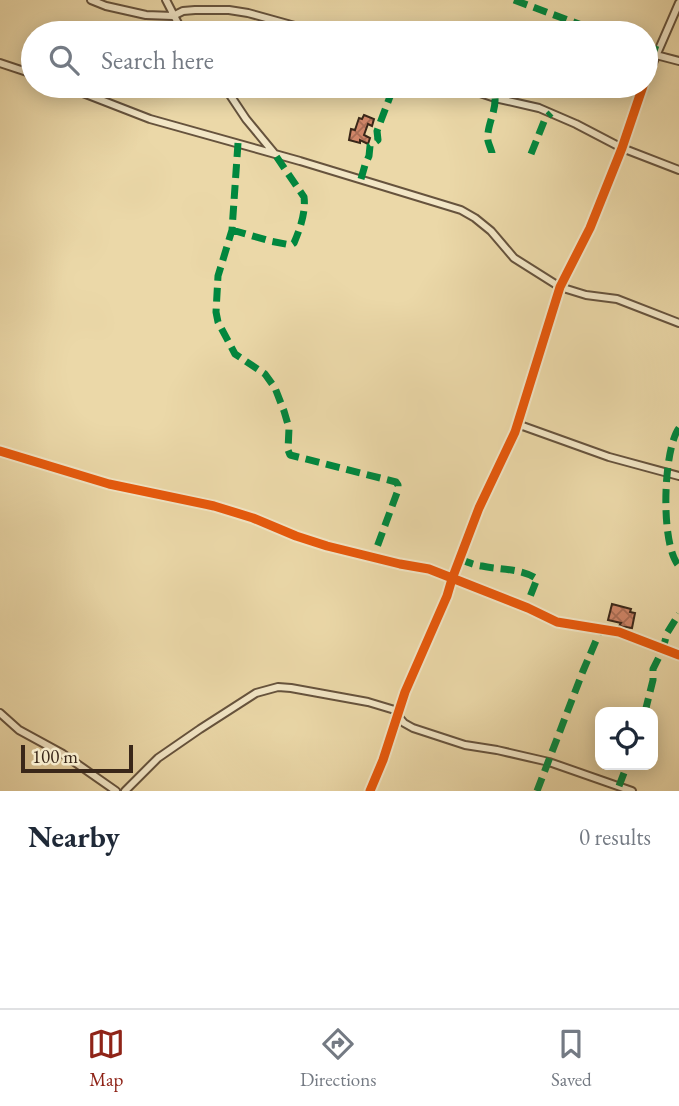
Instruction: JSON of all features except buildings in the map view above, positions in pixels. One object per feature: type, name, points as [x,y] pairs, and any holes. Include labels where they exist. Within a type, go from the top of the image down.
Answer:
[{"type":"street","points":[[91,0],[146,15],[173,16],[188,10],[229,10],[277,21]]},
{"type":"street","points":[[166,0],[176,21]]},
{"type":"street","points":[[658,50],[679,3]]},
{"type":"street","points":[[658,56],[679,61]]},
{"type":"street","points":[[0,63],[21,70]]},
{"type":"street","points":[[96,98],[150,119],[274,153],[461,210],[491,231],[514,258],[560,287],[586,295],[617,299],[679,323]]},
{"type":"street","points":[[231,98],[274,153]]},
{"type":"street","points":[[495,98],[539,108],[622,148],[679,170]]},
{"type":"street","points":[[370,791],[405,692],[447,596],[479,508],[517,424],[560,287],[590,228],[639,98]]},
{"type":"street","points":[[517,424],[609,457],[679,476]]},
{"type":"street","points":[[0,451],[109,484],[214,506],[327,547],[429,569],[557,622],[611,630],[679,655]]},
{"type":"street","points":[[125,791],[158,758],[256,693],[268,689],[291,688],[368,702],[398,713],[404,723],[413,728],[465,746],[549,762],[632,791]]},
{"type":"street","points":[[0,712],[19,730],[63,754],[116,791]]},
{"type":"marked path","points":[[514,0],[571,21]]},
{"type":"marked path","points":[[361,179],[370,146],[378,140],[377,131],[389,98]]},
{"type":"marked path","points":[[492,153],[488,136],[495,98]]},
{"type":"marked path","points":[[531,154],[545,119],[551,113]]},
{"type":"marked path","points":[[238,143],[232,230],[218,276],[218,322],[235,354],[265,374],[275,388],[289,428],[290,455],[396,482],[398,485],[373,558]]},
{"type":"marked path","points":[[232,230],[270,241],[291,245],[294,243],[303,214],[304,197],[274,153]]},
{"type":"marked path","points":[[679,428],[670,456],[666,497],[669,539],[679,566]]},
{"type":"marked path","points":[[460,559],[479,566],[524,573],[537,579],[526,607]]},
{"type":"marked path","points":[[646,707],[653,669],[667,633],[679,614]]},
{"type":"marked path","points":[[537,791],[601,629]]},
{"type":"marked path","points":[[619,786],[625,770]]},
{"type":"cycle path","points":[[370,791],[405,692],[447,596],[479,508],[515,432],[560,287],[590,228],[639,98]]},
{"type":"cycle path","points":[[0,451],[109,484],[214,506],[327,546],[429,569],[557,622],[619,632],[679,655]]}]
